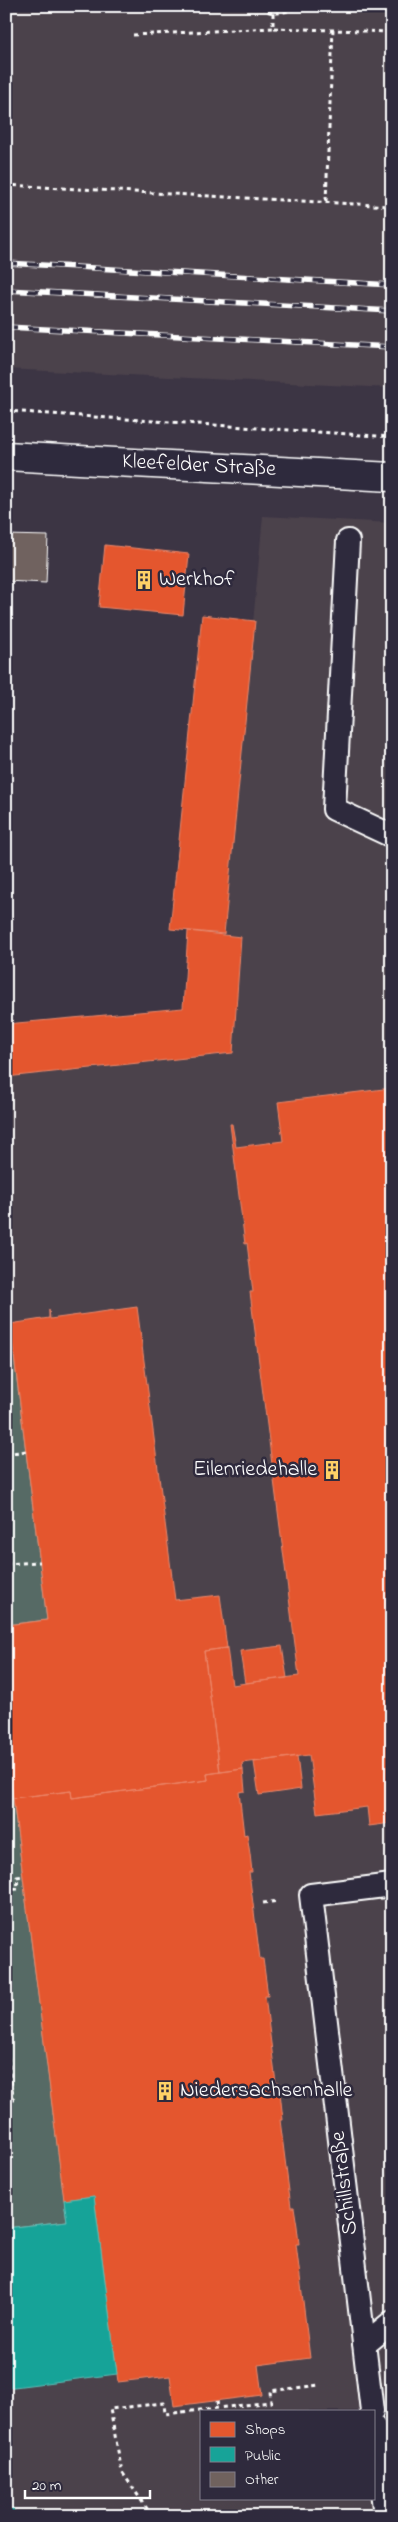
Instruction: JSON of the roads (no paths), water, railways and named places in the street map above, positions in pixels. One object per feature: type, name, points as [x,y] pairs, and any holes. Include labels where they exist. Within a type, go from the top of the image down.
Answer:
[{"type":"street","name":"Kleefelder Straße","points":[[6,456],[392,477]]},
{"type":"lane","points":[[348,541],[334,809],[392,836]]},
{"type":"lane","name":"Schillstraße","points":[[372,2410],[311,1895],[392,1885]]},
{"type":"lane","points":[[364,2345],[392,2322]]},
{"type":"lane","points":[[376,2443],[385,2516]]},
{"type":"railway","points":[[6,263],[392,285]]},
{"type":"railway","points":[[6,290],[392,311]]},
{"type":"railway","points":[[6,327],[392,347]]},
{"type":"place","name":"Werkhof","points":[[144,580]]},
{"type":"place","name":"Eilenriedehalle","points":[[332,1470]]},
{"type":"place","name":"Niedersachsenhalle","points":[[165,2091]]}]
